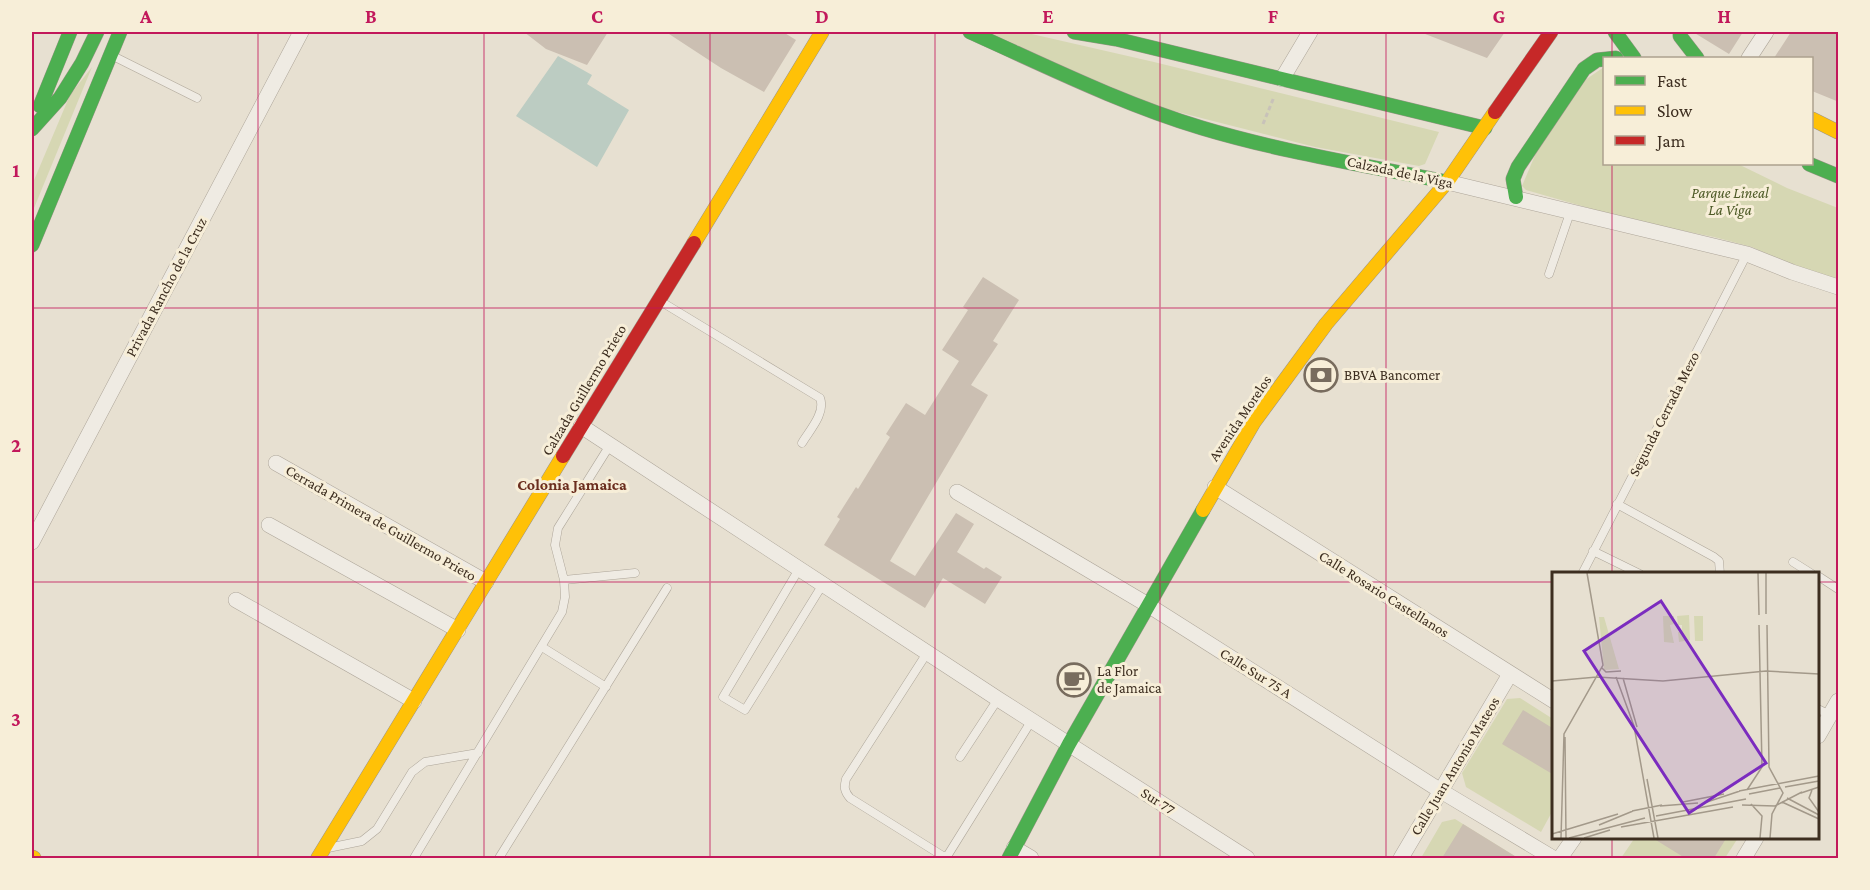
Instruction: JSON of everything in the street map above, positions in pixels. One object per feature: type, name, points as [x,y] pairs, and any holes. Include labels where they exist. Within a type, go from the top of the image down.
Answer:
[{"type":"main road","points":[[32,128],[70,32]]},
{"type":"main road","points":[[32,128],[60,98],[82,63],[96,32]]},
{"type":"main road","points":[[32,245],[120,32]]},
{"type":"main road","name":"Calzada Guillermo Prieto","points":[[321,854],[822,32]]},
{"type":"main road","name":"Calzada de la Viga","points":[[970,32],[1137,104],[1200,127],[1255,142],[1447,182]]},
{"type":"main road","points":[[1074,32],[1116,39],[1485,128]]},
{"type":"main road","name":"Avenida Morelos","points":[[1012,853],[1148,604],[1254,422],[1326,324],[1447,182],[1551,32]]},
{"type":"main road","points":[[1616,32],[1633,57]]},
{"type":"main road","points":[[1680,32],[1680,36],[1696,57]]},
{"type":"main road","points":[[1516,197],[1513,179],[1518,167],[1584,69],[1603,59]]},
{"type":"main road","points":[[1813,119],[1839,132]]},
{"type":"main road","points":[[1812,165],[1839,176]]},
{"type":"street","name":"Privada Rancho de la Cruz","points":[[32,542],[301,32]]},
{"type":"street","points":[[1282,79],[1310,32]]},
{"type":"street","points":[[1750,57],[1766,32]]},
{"type":"street","name":"Calzada de la Viga","points":[[1447,182],[1747,254],[1839,287]]},
{"type":"street","name":"Sur 77","points":[[581,426],[998,699],[1248,858]]},
{"type":"street","name":"Cerrada Primera de Guillermo Prieto","points":[[276,463],[486,582]]},
{"type":"street","name":"Calle Rosario Castellanos","points":[[1215,487],[1552,700]]},
{"type":"street","name":"Calle Sur 75 A","points":[[957,492],[1148,604],[1441,791],[1552,858]]},
{"type":"street","points":[[269,525],[458,630]]},
{"type":"street","points":[[236,600],[414,701]]},
{"type":"street","name":"Calle Juan Antonio Mateos","points":[[1401,858],[1510,674]]},
{"type":"street","points":[[1819,732],[1824,712],[1839,701]]},
{"type":"street","points":[[1560,858],[1573,839]]},
{"type":"street","points":[[1743,858],[1755,839]]},
{"type":"street","points":[[1012,853],[1031,858]]},
{"type":"lane","points":[[110,54],[197,98]]},
{"type":"lane","points":[[1550,274],[1571,210]]},
{"type":"lane","name":"Segunda Cerrada Mezo","points":[[1582,572],[1747,254]]},
{"type":"lane","points":[[658,300],[820,398],[822,408],[802,443]]},
{"type":"lane","points":[[414,858],[562,612],[565,597],[564,580],[555,545],[558,528],[610,446]]},
{"type":"lane","points":[[1617,504],[1714,557],[1719,561],[1720,572]]},
{"type":"lane","points":[[1593,551],[1638,572]]},
{"type":"lane","points":[[1793,562],[1810,572]]},
{"type":"lane","points":[[799,569],[723,697],[744,710],[823,585]]},
{"type":"lane","points":[[564,580],[635,573]]},
{"type":"lane","points":[[1819,577],[1839,589]]},
{"type":"lane","points":[[499,858],[667,588]]},
{"type":"lane","points":[[543,647],[606,687]]},
{"type":"lane","points":[[927,653],[846,779],[845,793],[850,798],[946,858],[1032,720]]},
{"type":"lane","points":[[960,757],[998,699]]},
{"type":"lane","points":[[321,854],[362,841],[377,829],[412,772],[425,762],[478,753]]},
{"type":"path","points":[[1255,142],[1282,79]]},
{"type":"green space","points":[[982,32],[1023,32],[1439,132],[1425,164],[1419,166],[1315,147],[1158,107]]},
{"type":"green space","points":[[92,67],[32,213],[32,185],[70,95]]},
{"type":"green space","name":"Parque Lineal La Viga","points":[[1603,68],[1603,165],[1740,165],[1787,188],[1838,208],[1838,282],[1790,265],[1752,247],[1634,221],[1526,190],[1522,186],[1544,134],[1575,87]]},
{"type":"green space","points":[[1520,698],[1552,718],[1552,812],[1541,832],[1466,787],[1462,773],[1507,699]]},
{"type":"green space","points":[[1455,819],[1518,858],[1421,858],[1442,822]]},
{"type":"green space","points":[[1634,839],[1737,839],[1725,858],[1621,858]]},
{"type":"shaded area","points":[[558,56],[592,75],[587,84],[629,110],[597,167],[516,116]]},
{"type":"building","points":[[524,32],[608,32],[587,65],[546,49]]},
{"type":"building","points":[[666,32],[783,32],[796,40],[764,92],[721,68]]},
{"type":"building","points":[[1420,32],[1505,32],[1487,58]]},
{"type":"building","points":[[1693,32],[1743,32],[1729,54]]},
{"type":"building","points":[[1791,32],[1839,32],[1839,102],[1813,91],[1813,57],[1775,57]]},
{"type":"building","points":[[983,277],[1019,300],[993,341],[998,344],[971,385],[988,395],[890,561],[915,576],[956,513],[974,524],[957,552],[1002,577],[985,604],[943,578],[925,608],[824,545],[840,519],[837,517],[856,487],[858,489],[890,437],[886,434],[906,403],[925,415],[959,361],[942,350],[968,310],[963,307]]},
{"type":"building","points":[[1523,710],[1552,728],[1552,774],[1502,744]]},
{"type":"building","points":[[1463,824],[1518,858],[1442,858]]},
{"type":"building","points":[[1654,839],[1726,839],[1714,858],[1685,858]]},
{"type":"traffic: fast","points":[[40,106],[70,32]]},
{"type":"traffic: fast","points":[[32,129],[60,98],[82,63],[97,32]]},
{"type":"traffic: fast","points":[[32,245],[120,32]]},
{"type":"traffic: fast","points":[[970,32],[1113,96],[1202,128],[1293,151],[1447,182]]},
{"type":"traffic: fast","points":[[1074,32],[1116,39],[1485,128]]},
{"type":"traffic: fast","points":[[1615,32],[1633,57]]},
{"type":"traffic: fast","points":[[1680,32],[1680,36],[1696,57]]},
{"type":"traffic: fast","points":[[1516,197],[1513,179],[1518,167],[1584,69],[1597,60],[1603,59]]},
{"type":"traffic: fast","points":[[1811,165],[1838,176]]},
{"type":"traffic: fast","points":[[1009,858],[1069,744],[1203,510]]},
{"type":"traffic: slow","points":[[694,243],[822,32]]},
{"type":"traffic: slow","points":[[1203,510],[1254,422],[1326,324],[1447,182],[1495,112]]},
{"type":"traffic: slow","points":[[1813,120],[1838,132]]},
{"type":"traffic: slow","points":[[318,858],[563,456]]},
{"type":"traffic: jam","points":[[1495,112],[1551,32]]},
{"type":"traffic: jam","points":[[563,456],[694,243]]},
{"type":"place","name":"BBVA Bancomer","points":[[1321,375]]},
{"type":"place","name":"La Flor de Jamaica","points":[[1074,680]]},
{"type":"district","name":"Colonia Jamaica","points":[[572,484]]}]
